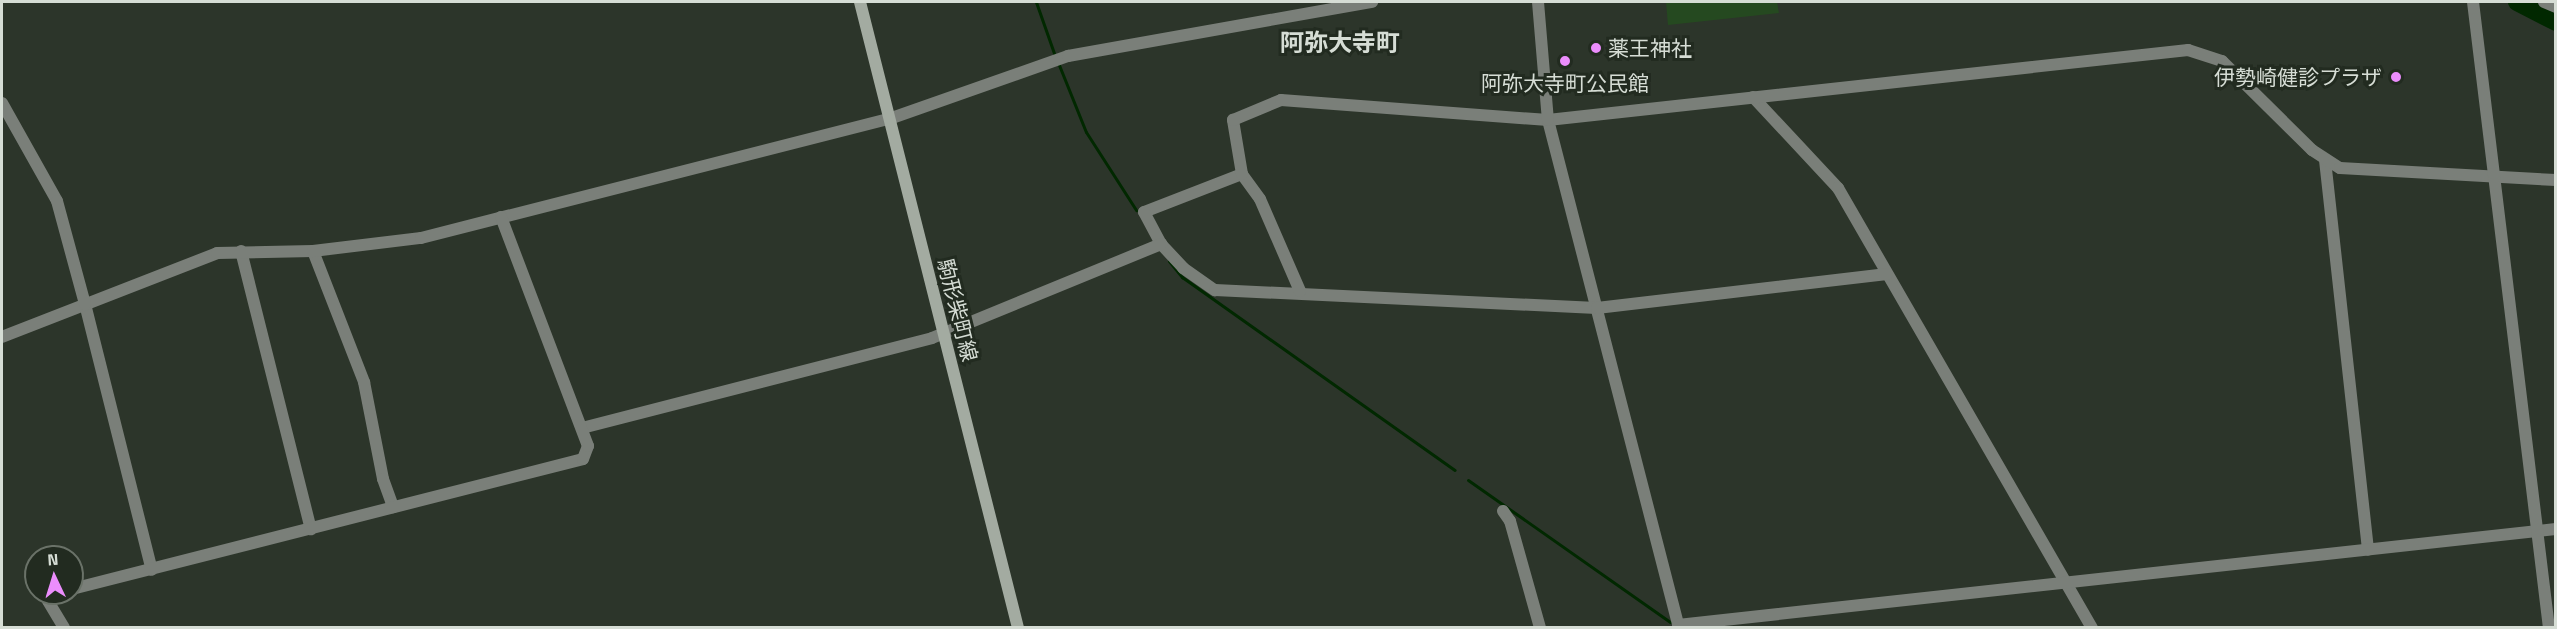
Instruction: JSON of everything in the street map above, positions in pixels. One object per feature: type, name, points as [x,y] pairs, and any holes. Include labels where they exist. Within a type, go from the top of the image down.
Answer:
[{"type":"main road","name":"駒形柴町線","points":[[860,2],[1018,627]]},
{"type":"street","points":[[2,337],[217,254],[241,251],[313,251],[403,241],[889,119],[1068,56],[1372,2]]},
{"type":"street","points":[[1538,2],[1543,29],[1548,120],[1679,626],[2556,529]]},
{"type":"street","points":[[2473,2],[2497,178],[2548,627]]},
{"type":"street","points":[[2544,2],[2556,8]]},
{"type":"street","points":[[1300,291],[1260,199],[1242,174],[1233,120],[1281,100],[1548,120],[2196,51],[2208,54],[2235,71],[2325,160],[2340,168],[2556,180]]},
{"type":"street","points":[[1753,97],[1838,188],[2092,627]]},
{"type":"street","points":[[2,103],[57,201],[152,570]]},
{"type":"street","points":[[2325,160],[2368,550]]},
{"type":"street","points":[[1242,174],[1144,212],[1161,244],[1189,273],[1215,290],[1300,291],[1597,308],[1887,274]]},
{"type":"street","points":[[84,586],[583,459],[588,446],[582,428],[501,217]]},
{"type":"street","points":[[582,428],[944,333],[1161,244]]},
{"type":"street","points":[[241,251],[310,529]]},
{"type":"street","points":[[313,251],[364,382],[383,479],[393,507]]},
{"type":"street","points":[[1503,511],[1510,521],[1540,627]]},
{"type":"street","points":[[50,605],[64,627]]},
{"type":"green space","points":[[1666,2],[1777,2],[1779,13],[1668,25]]},
{"type":"waterway","points":[[1036,2],[1054,53]]},
{"type":"waterway","points":[[2517,2],[2556,22]]},
{"type":"waterway","points":[[1059,65],[1086,132],[1136,210]]},
{"type":"waterway","points":[[1169,261],[1182,277],[1455,470]]},
{"type":"waterway","points":[[1468,480],[1670,622]]},
{"type":"place","name":"薬王神社","points":[[1596,48]]},
{"type":"place","name":"阿弥大寺町公民館","points":[[1565,61]]},
{"type":"place","name":"伊勢崎健診プラザ","points":[[2396,77]]},
{"type":"district","name":"阿弥大寺町","points":[[1340,43]]}]
